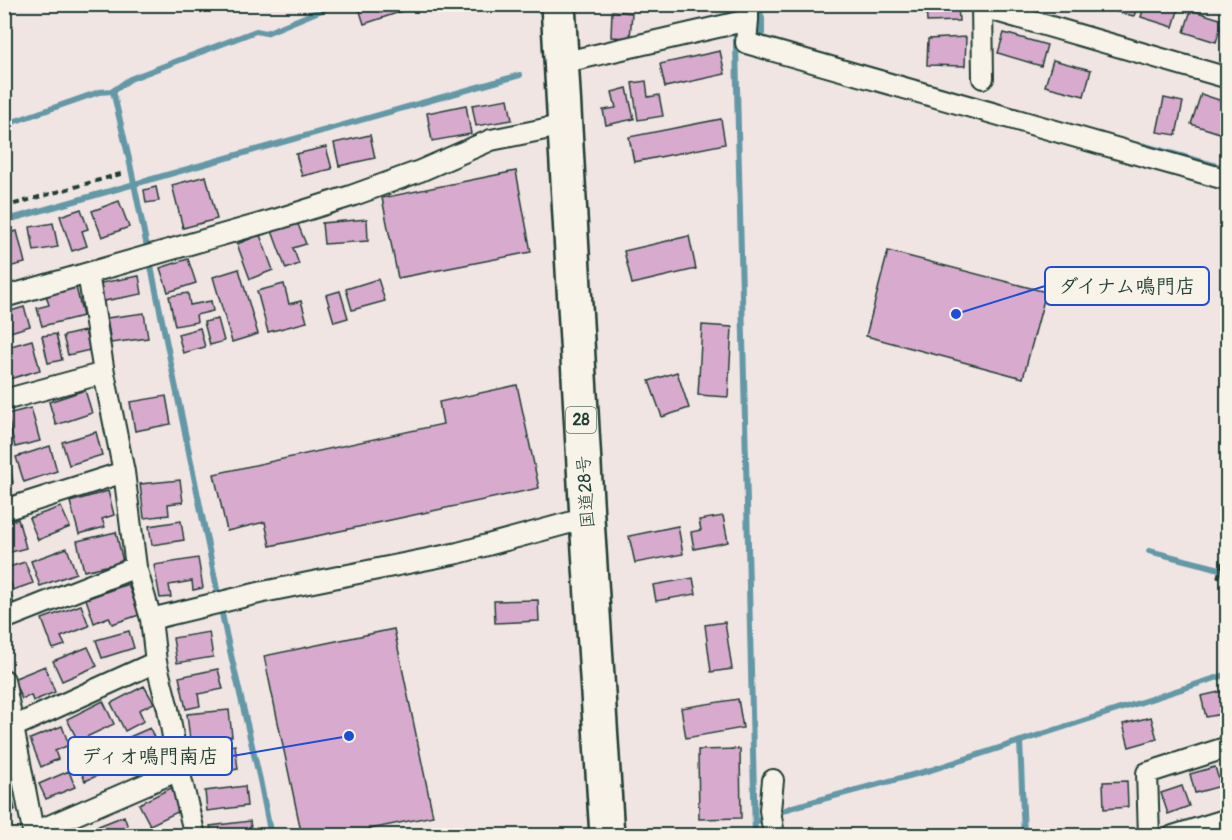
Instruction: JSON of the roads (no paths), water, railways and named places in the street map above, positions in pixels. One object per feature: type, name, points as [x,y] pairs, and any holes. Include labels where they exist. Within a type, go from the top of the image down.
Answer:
[{"type":"highway","name":"国道28号","points":[[558,4],[607,836]]},
{"type":"street","points":[[983,78],[982,6],[1227,78]]},
{"type":"street","points":[[561,63],[748,12],[746,43],[1227,180]]},
{"type":"street","points":[[4,297],[258,225],[351,196],[420,171],[491,140],[565,125]]},
{"type":"street","points":[[88,273],[104,374],[124,472],[136,567],[151,619],[156,662],[195,836]]},
{"type":"street","points":[[4,399],[104,374]]},
{"type":"street","points":[[4,510],[124,472]]},
{"type":"street","points":[[151,619],[263,592],[458,552],[587,518]]},
{"type":"street","points":[[4,619],[136,567]]},
{"type":"street","points":[[14,727],[156,662]]},
{"type":"street","points":[[4,680],[33,834],[179,770]]},
{"type":"street","points":[[1149,836],[1147,773],[1227,747]]},
{"type":"street","points":[[773,780],[770,810],[774,836]]},
{"type":"street","points":[[1173,836],[1227,819]]},
{"type":"waterway","points":[[271,836],[227,638],[113,91],[130,79],[256,31],[266,33],[336,4]]},
{"type":"waterway","points":[[735,4],[755,836]]},
{"type":"waterway","points":[[758,4],[762,19],[762,42],[764,43]]},
{"type":"waterway","points":[[4,221],[520,75]]},
{"type":"waterway","points":[[4,125],[99,92],[113,91]]},
{"type":"waterway","points":[[1141,145],[1228,169]]},
{"type":"waterway","points":[[1149,551],[1228,571]]},
{"type":"waterway","points":[[755,822],[793,807],[931,770],[1228,674]]},
{"type":"waterway","points":[[1020,741],[1024,836]]},
{"type":"place","name":"ダイナム鳴門店","points":[[956,314]]},
{"type":"place","name":"ディオ鳴門南店","points":[[349,736]]}]
